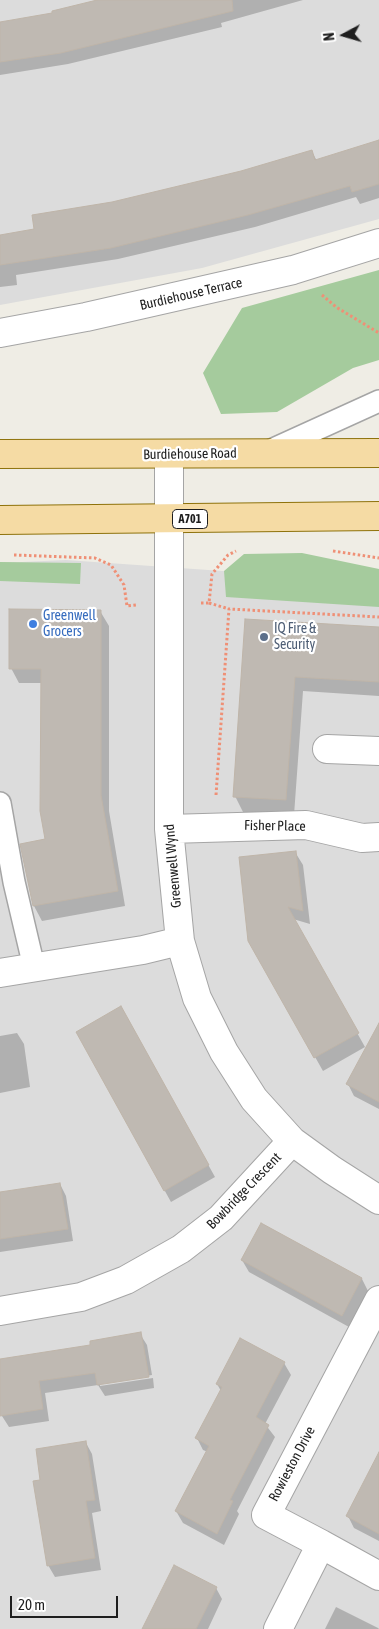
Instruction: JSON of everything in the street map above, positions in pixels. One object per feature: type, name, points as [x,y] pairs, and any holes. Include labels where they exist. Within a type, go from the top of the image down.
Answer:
[{"type":"main road","name":"Burdiehouse Road","points":[[0,454],[379,453]]},
{"type":"main road","name":"A701","points":[[0,520],[379,516]]},
{"type":"street","name":"Burdiehouse Terrace","points":[[0,333],[86,317],[293,270],[379,243]]},
{"type":"street","name":"Greenwell Wynd","points":[[168,454],[169,828],[180,941],[197,998],[224,1052],[254,1099],[292,1141],[332,1170],[379,1200]]},
{"type":"street","points":[[327,749],[379,750]]},
{"type":"street","name":"Fisher Place","points":[[169,828],[306,825],[362,838],[379,837]]},
{"type":"street","points":[[0,973],[143,950],[180,941]]},
{"type":"street","name":"Bowbridge Crescent","points":[[0,1311],[81,1297],[126,1280],[181,1249],[221,1218],[292,1141]]},
{"type":"street","name":"Rowieston Drive","points":[[321,1544],[266,1515],[379,1300]]},
{"type":"street","points":[[278,1629],[321,1544],[379,1576]]},
{"type":"lane","points":[[262,454],[379,401]]},
{"type":"lane","points":[[0,803],[7,883],[34,967]]},
{"type":"path","points":[[293,270],[336,307],[379,333]]},
{"type":"path","points":[[209,603],[228,609],[379,617]]},
{"type":"path","points":[[214,826],[228,609]]},
{"type":"shaded area","points":[[0,0],[379,0],[379,219],[202,268],[0,305]]},
{"type":"shaded area","points":[[66,560],[379,582],[379,1629],[0,1629],[0,563]]},
{"type":"green space","points":[[379,270],[379,360],[353,368],[277,412],[221,414],[203,373],[242,308]]},
{"type":"green space","points":[[302,553],[379,569],[379,607],[226,597],[224,571],[244,554]]},
{"type":"green space","points":[[0,562],[81,563],[80,584],[0,581]]},
{"type":"building","points":[[97,0],[232,0],[233,11],[61,53],[0,62],[0,22],[52,13],[52,11]]},
{"type":"building","points":[[379,140],[379,184],[352,192],[350,186],[248,215],[111,248],[0,265],[0,235],[34,229],[32,215],[112,202],[241,171],[312,150],[315,160]]},
{"type":"building","points":[[9,609],[101,610],[101,795],[118,891],[33,906],[20,844],[45,839],[40,811],[41,669],[9,669]]},
{"type":"building","points":[[245,619],[379,627],[379,682],[295,677],[286,800],[233,797]]},
{"type":"building","points":[[296,851],[303,911],[288,907],[359,1033],[314,1058],[248,941],[239,857]]},
{"type":"building","points":[[121,1006],[209,1165],[164,1191],[76,1032]]},
{"type":"building","points":[[379,1023],[379,1102],[346,1084]]},
{"type":"building","points":[[60,1183],[68,1229],[0,1239],[0,1192]]},
{"type":"building","points":[[261,1223],[362,1278],[342,1316],[241,1260]]},
{"type":"building","points":[[141,1332],[149,1377],[97,1385],[95,1373],[39,1381],[43,1409],[0,1416],[0,1359],[90,1345],[90,1341]]},
{"type":"building","points":[[240,1338],[285,1362],[256,1417],[269,1425],[230,1500],[233,1501],[217,1534],[175,1511],[209,1446],[195,1438],[222,1387],[216,1384]]},
{"type":"building","points":[[86,1441],[95,1500],[86,1501],[95,1558],[47,1566],[33,1481],[40,1480],[36,1449]]},
{"type":"building","points":[[379,1452],[379,1534],[346,1516]]},
{"type":"building","points":[[174,1565],[217,1587],[196,1629],[142,1629]]},
{"type":"place","name":"Greenwell Grocers","points":[[33,624]]},
{"type":"place","name":"IQ Fire & Security","points":[[264,637]]}]
